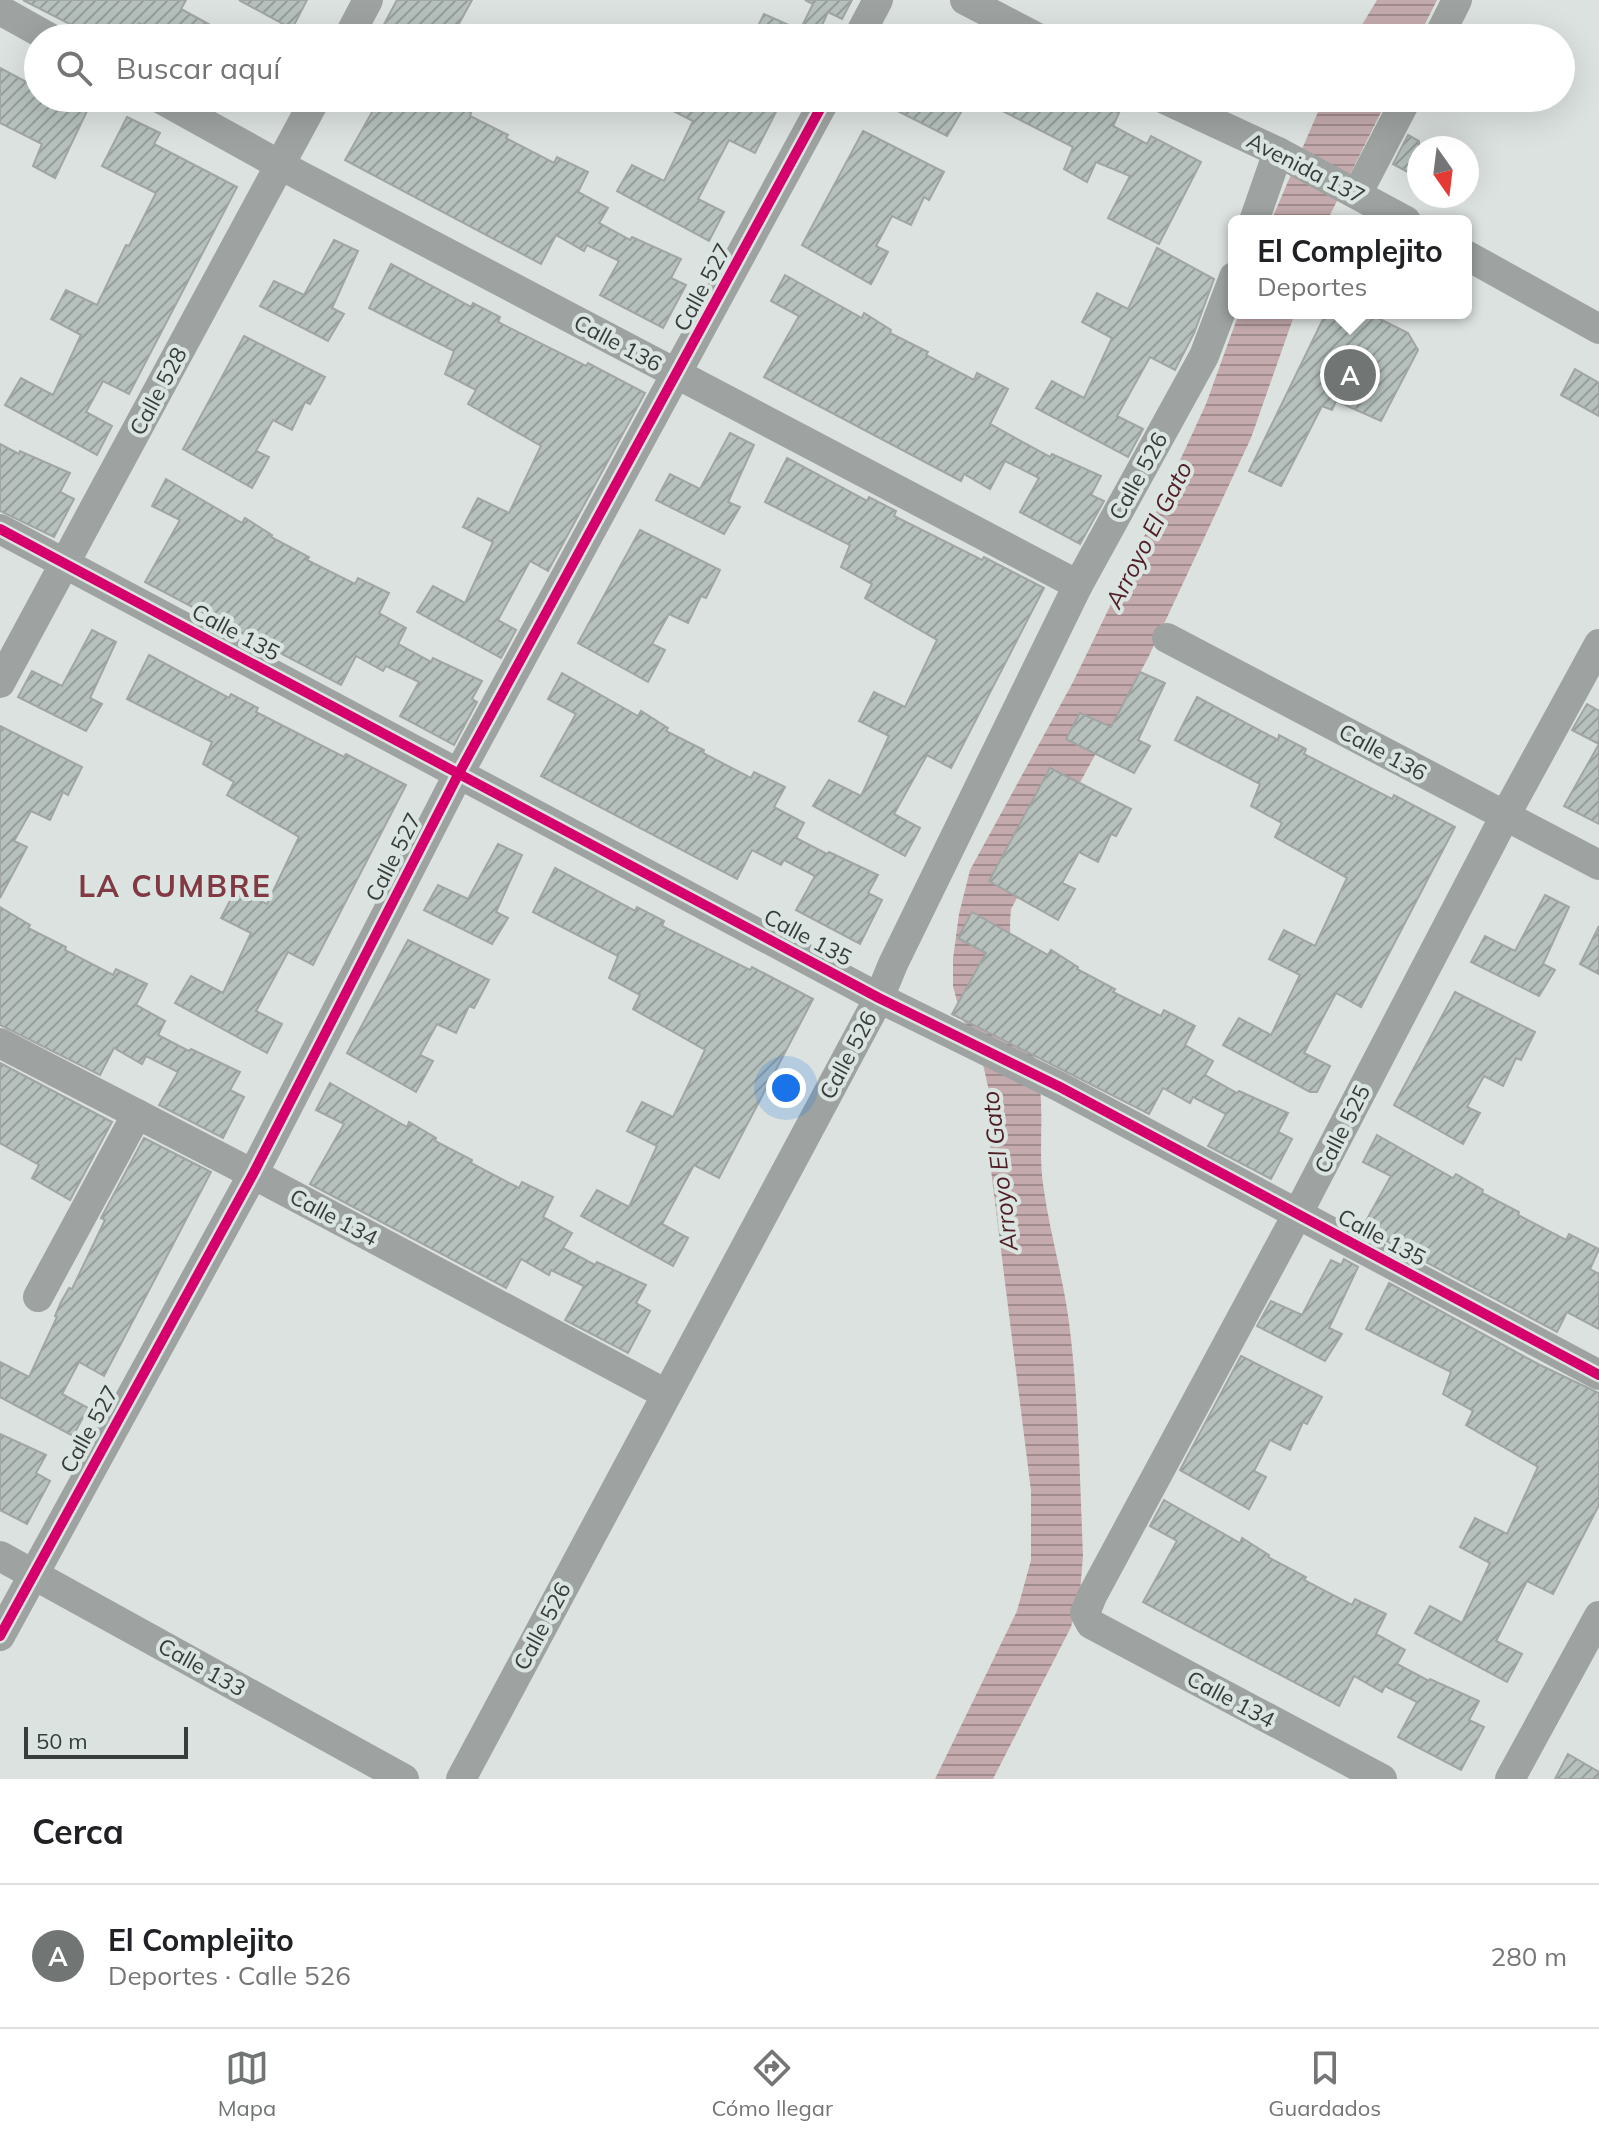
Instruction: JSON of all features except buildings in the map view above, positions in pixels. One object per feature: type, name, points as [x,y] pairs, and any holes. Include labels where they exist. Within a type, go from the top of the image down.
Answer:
[{"type":"street","points":[[355,24],[368,0]]},
{"type":"street","points":[[865,24],[878,0]]},
{"type":"street","points":[[965,0],[1011,24]]},
{"type":"street","points":[[1445,24],[1457,0]]},
{"type":"street","points":[[0,10],[25,24]]},
{"type":"street","name":"Calle 136","points":[[184,112],[1078,585]]},
{"type":"street","name":"Calle 528","points":[[0,683],[308,112]]},
{"type":"street","name":"Calle 527","points":[[0,1636],[253,1174],[459,773],[818,112]]},
{"type":"street","name":"Avenida 137","points":[[1192,112],[1278,152],[1395,215]]},
{"type":"street","points":[[1357,194],[1400,112]]},
{"type":"street","points":[[1256,215],[1278,152]]},
{"type":"street","points":[[1472,258],[1599,329]]},
{"type":"street","name":"Calle 526","points":[[461,1779],[879,998],[1078,585],[1204,356],[1228,293]]},
{"type":"street","name":"Calle 135","points":[[0,529],[879,998],[1060,1087],[1599,1375]]},
{"type":"street","name":"Calle 136","points":[[1167,638],[1599,865]]},
{"type":"street","name":"Calle 525","points":[[1085,1613],[1505,816],[1599,644]]},
{"type":"street","name":"Calle 134","points":[[0,1043],[666,1394]]},
{"type":"street","points":[[38,1297],[137,1114]]},
{"type":"street","name":"Calle 133","points":[[0,1556],[404,1779]]},
{"type":"street","name":"Calle 134","points":[[1085,1613],[1091,1624],[1382,1779]]},
{"type":"street","points":[[1510,1779],[1599,1616]]},
{"type":"water","points":[[1377,0],[1437,0],[1425,24],[1362,24]]},
{"type":"water","points":[[1318,112],[1381,112],[1330,215],[1274,215]]},
{"type":"water","name":"Arroyo El Gato","points":[[1237,319],[1293,319],[1251,438],[1148,658],[1011,909],[1011,951],[1040,1089],[1043,1184],[1071,1339],[1078,1420],[1083,1556],[1080,1592],[1071,1627],[993,1779],[935,1779],[1017,1611],[1031,1560],[1031,1491],[991,1170],[989,1091],[982,1060],[960,1013],[953,986],[959,914],[970,870],[1073,682],[1206,404]]},
{"type":"cycle path","points":[[0,1636],[253,1174],[459,773],[818,112]]},
{"type":"cycle path","points":[[0,529],[879,998],[1060,1087],[1599,1375]]},
{"type":"place","name":"El Complejito","points":[[1350,375]]},
{"type":"district","name":"LA CUMBRE","points":[[175,887]]}]
